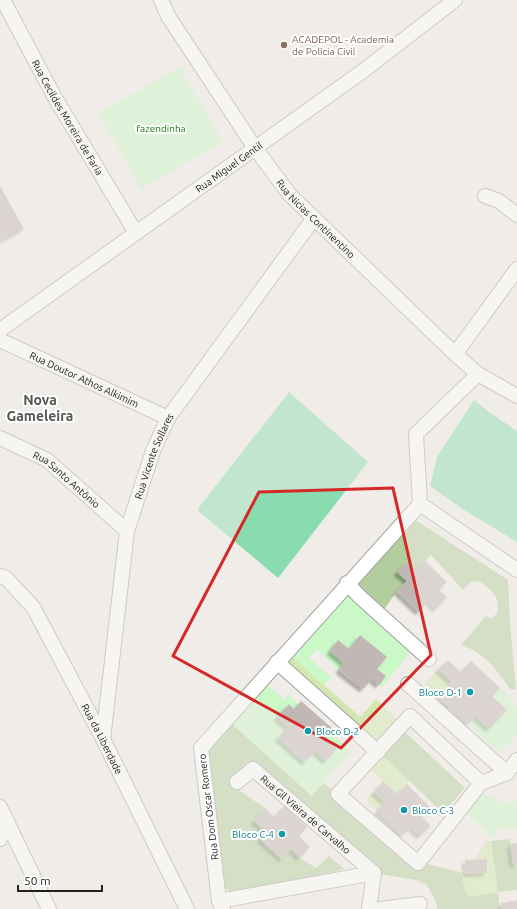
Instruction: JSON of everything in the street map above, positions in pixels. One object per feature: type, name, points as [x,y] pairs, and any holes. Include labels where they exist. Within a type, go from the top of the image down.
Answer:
[{"type":"street","name":"Rua Cecildes Moreira de Faria","points":[[3,0],[54,96],[136,234]]},
{"type":"street","name":"Rua Nicias Continentino","points":[[161,0],[168,16],[255,148],[290,195],[455,354],[478,374],[517,396]]},
{"type":"street","name":"Rua Miguel Gentil","points":[[0,330],[363,71],[455,0]]},
{"type":"street","points":[[486,196],[499,201],[517,215]]},
{"type":"street","name":"Rua Vicente Sollares","points":[[103,739],[127,531],[153,451],[168,418],[314,218]]},
{"type":"street","points":[[455,354],[517,269]]},
{"type":"street","name":"Rua Doutor Athos Alkimim","points":[[0,340],[168,418]]},
{"type":"street","points":[[478,374],[416,434],[420,504],[517,573]]},
{"type":"street","name":"Rua Santo Antônio","points":[[0,438],[47,460],[127,531]]},
{"type":"street","name":"Rua Dom Oscar Romero","points":[[221,905],[201,748],[420,504]]},
{"type":"street","name":"Rua da Liberdade","points":[[3,577],[33,607],[103,739],[182,908]]},
{"type":"street","points":[[347,584],[429,659]]},
{"type":"street","points":[[277,662],[378,752]]},
{"type":"street","points":[[408,684],[507,773]]},
{"type":"street","points":[[481,783],[410,716],[338,794],[418,863],[481,783],[507,773],[517,760]]},
{"type":"street","name":"Rua Gil Vieira de Carvalho","points":[[237,782],[253,769],[374,874]]},
{"type":"street","points":[[0,807],[49,909]]},
{"type":"street","points":[[0,839],[7,822]]},
{"type":"street","points":[[221,905],[374,874],[369,909]]},
{"type":"street","points":[[380,909],[420,904]]},
{"type":"highlighted area","points":[[393,488],[431,655],[341,748],[173,656],[259,492]]},
{"type":"green space","name":"fazendinha","points":[[180,67],[223,142],[141,189],[99,113]]},
{"type":"green space","points":[[289,392],[368,462],[278,578],[197,510]]},
{"type":"green space","points":[[474,400],[517,431],[517,542],[464,510],[430,486],[437,457]]},
{"type":"green space","points":[[412,518],[508,580],[510,624],[516,689],[510,689],[495,669],[483,657],[461,645],[486,616],[491,619],[498,612],[495,597],[487,586],[476,581],[468,584],[463,590],[431,555],[416,571],[407,562],[398,572],[407,581],[397,591],[380,615],[352,585]]},
{"type":"green space","points":[[346,592],[410,652],[382,687],[379,685],[386,676],[377,669],[387,657],[360,635],[349,649],[338,641],[330,651],[344,663],[339,670],[317,649],[309,658],[331,677],[324,685],[289,654]]},
{"type":"green space","points":[[289,654],[360,717],[376,699],[402,725],[378,752],[284,660]]},
{"type":"green space","points":[[438,669],[452,682],[439,697],[425,684]]},
{"type":"green space","points":[[265,682],[284,700],[288,695],[298,704],[294,709],[289,704],[277,717],[288,727],[278,738],[305,762],[315,751],[326,761],[337,749],[325,738],[330,732],[351,751],[312,796],[230,722]]},
{"type":"green space","points":[[501,687],[517,707],[517,735],[500,753],[468,724],[475,716],[507,710],[492,696]]},
{"type":"green space","points":[[230,722],[312,796],[323,783],[338,794],[417,865],[427,864],[460,872],[468,897],[498,892],[500,909],[437,909],[436,902],[427,885],[416,880],[374,873],[253,769],[239,755],[248,765],[230,784],[265,808],[254,821],[266,832],[260,839],[281,859],[291,849],[300,858],[316,868],[329,856],[344,869],[275,886],[237,893],[229,891],[223,885],[208,750]]},
{"type":"green space","points":[[404,731],[465,788],[443,813],[382,755]]},
{"type":"green space","points":[[382,755],[410,781],[397,794],[369,768]]},
{"type":"green space","points":[[374,792],[385,802],[377,811],[367,802],[367,799]]},
{"type":"green space","points":[[485,794],[503,803],[514,803],[517,799],[517,829],[497,829],[494,836],[490,836],[464,810],[470,799]]},
{"type":"green space","points":[[510,839],[513,864],[517,864],[517,890],[498,892],[491,841]]},
{"type":"green space","points":[[486,841],[491,841],[498,892],[468,897],[460,872],[466,874],[487,873],[487,859],[475,859]]},
{"type":"building","points":[[0,186],[24,229],[0,242]]},
{"type":"building","points":[[425,561],[447,582],[439,590],[447,597],[436,609],[428,601],[419,612],[397,591],[407,581],[397,572],[407,562],[416,571]]},
{"type":"building","points":[[360,635],[387,657],[377,669],[386,676],[379,685],[372,679],[363,689],[339,670],[344,663],[330,651],[338,640],[349,649]]},
{"type":"building","name":"Bloco D-1","points":[[448,660],[461,672],[471,661],[500,688],[492,696],[507,710],[489,729],[475,716],[468,724],[455,712],[453,714],[448,710],[450,708],[439,697],[452,682],[438,669]]},
{"type":"building","name":"Bloco D-2","points":[[301,701],[333,729],[325,738],[337,749],[326,761],[315,751],[305,762],[278,738],[288,727],[277,717],[289,704],[294,709]]},
{"type":"building","name":"Bloco C-3","points":[[383,781],[397,794],[407,784],[431,808],[422,817],[431,826],[420,836],[411,827],[403,835],[377,811],[385,802],[374,792]]},
{"type":"building","name":"Bloco C-4","points":[[284,806],[307,827],[299,836],[310,847],[300,858],[291,849],[282,859],[260,839],[266,832],[254,821],[265,808],[274,817]]},
{"type":"building","points":[[517,843],[517,864],[513,864],[510,844]]},
{"type":"building","points":[[487,859],[487,873],[466,874],[465,860]]},
{"type":"building","points":[[517,900],[517,909],[502,909],[501,903]]},
{"type":"place","name":"ACADEPOL - Academia de Polícia Civil","points":[[284,45]]},
{"type":"place","name":"Bloco D-1","points":[[470,692]]},
{"type":"place","name":"Bloco D-2","points":[[308,731]]},
{"type":"place","name":"Bloco C-3","points":[[404,810]]},
{"type":"place","name":"Bloco C-4","points":[[282,834]]},
{"type":"district","name":"Nova Gameleira","points":[[40,408]]}]
